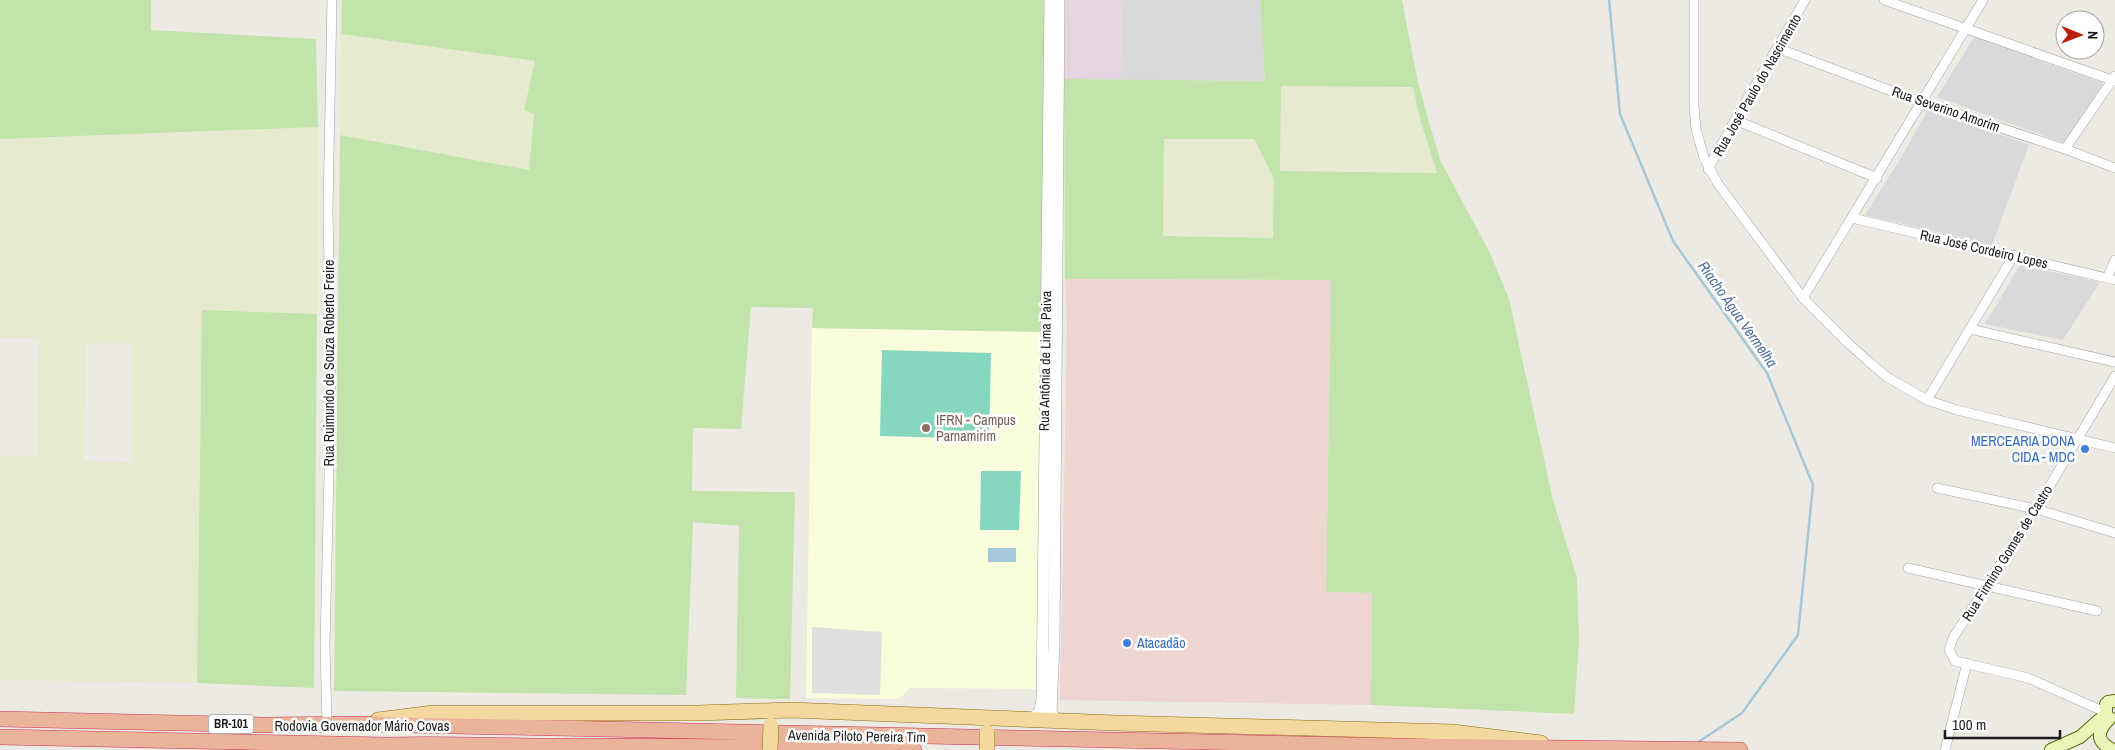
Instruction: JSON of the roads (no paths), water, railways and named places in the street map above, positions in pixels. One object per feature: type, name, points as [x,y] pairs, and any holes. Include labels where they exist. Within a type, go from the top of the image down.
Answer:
[{"type":"highway","name":"Rodovia Governador Mário Covas","points":[[0,719],[327,726],[362,724],[724,740]]},
{"type":"highway","name":"Rodovia Governador Mário Covas","points":[[0,737],[385,745],[428,743],[489,746],[724,740]]},
{"type":"highway","name":"Avenida Piloto Pereira Tim","points":[[724,740],[1740,750]]},
{"type":"highway","name":"Avenida Piloto Pereira Tim","points":[[724,740],[914,750]]},
{"type":"main road","points":[[2113,750],[2103,743],[2100,733],[2101,727],[2109,715],[2106,704],[2114,700]]},
{"type":"main road","points":[[362,724],[433,713],[698,713],[792,710],[1453,732],[1507,737],[1562,747]]},
{"type":"main road","points":[[770,750],[771,725],[779,715],[792,710]]},
{"type":"main road","points":[[2051,750],[2080,737],[2109,715]]},
{"type":"main road","points":[[973,717],[984,722],[987,732],[986,750]]},
{"type":"main road","points":[[385,745],[414,750]]},
{"type":"street","name":"Rua Ruimundo de Souza Roberto Freire","points":[[327,726],[325,646],[331,387],[328,210],[332,0]]},
{"type":"street","name":"Rua Antônia de Lima Paiva","points":[[1032,719],[1039,713],[1041,708],[1050,0]]},
{"type":"street","name":"Rua Antônia de Lima Paiva","points":[[1056,720],[1052,712],[1059,0]]},
{"type":"street","points":[[1694,0],[1694,107],[1700,145],[1708,170],[1803,298],[1850,345],[1875,366],[1907,389],[1927,400],[1957,410],[2115,448]]},
{"type":"street","name":"Rua José Paulo do Nascimento","points":[[1708,170],[1805,0]]},
{"type":"street","points":[[1884,0],[2114,79],[2065,149]]},
{"type":"street","points":[[1803,298],[1877,178],[1921,102],[1945,66],[1983,0]]},
{"type":"street","name":"Rua Severino Amorim","points":[[1777,48],[1921,102],[2065,149],[2115,168]]},
{"type":"street","points":[[1735,120],[1877,178]]},
{"type":"street","name":"Rua José Cordeiro Lopes","points":[[1852,218],[2111,279]]},
{"type":"street","points":[[1927,400],[2014,255]]},
{"type":"street","points":[[2111,279],[2115,260]]},
{"type":"street","points":[[1970,329],[2115,362]]},
{"type":"street","name":"Rua Firmino Gomes de Castro","points":[[1971,664],[1955,661],[1950,654],[1949,647],[1985,586],[2036,509],[2115,376]]},
{"type":"street","points":[[1937,488],[2036,509],[2115,533]]},
{"type":"street","points":[[1043,514],[1055,514]]},
{"type":"street","points":[[1908,568],[2097,611]]},
{"type":"street","points":[[1042,621],[1054,622]]},
{"type":"street","points":[[1945,750],[1971,664],[2028,678],[2109,715]]},
{"type":"water","points":[[988,548],[1016,548],[1016,562],[988,562]]},
{"type":"waterway","name":"Riacho Água Vermelha","points":[[1609,0],[1620,114],[1673,241],[1767,373],[1813,485],[1798,635],[1742,713],[1697,743]]},
{"type":"place","name":"IFRN - Campus Parnamirim","points":[[926,428]]},
{"type":"place","name":"MERCEARIA DONA CIDA - MDC","points":[[2085,449]]},
{"type":"place","name":"Atacadão","points":[[1127,643]]}]
